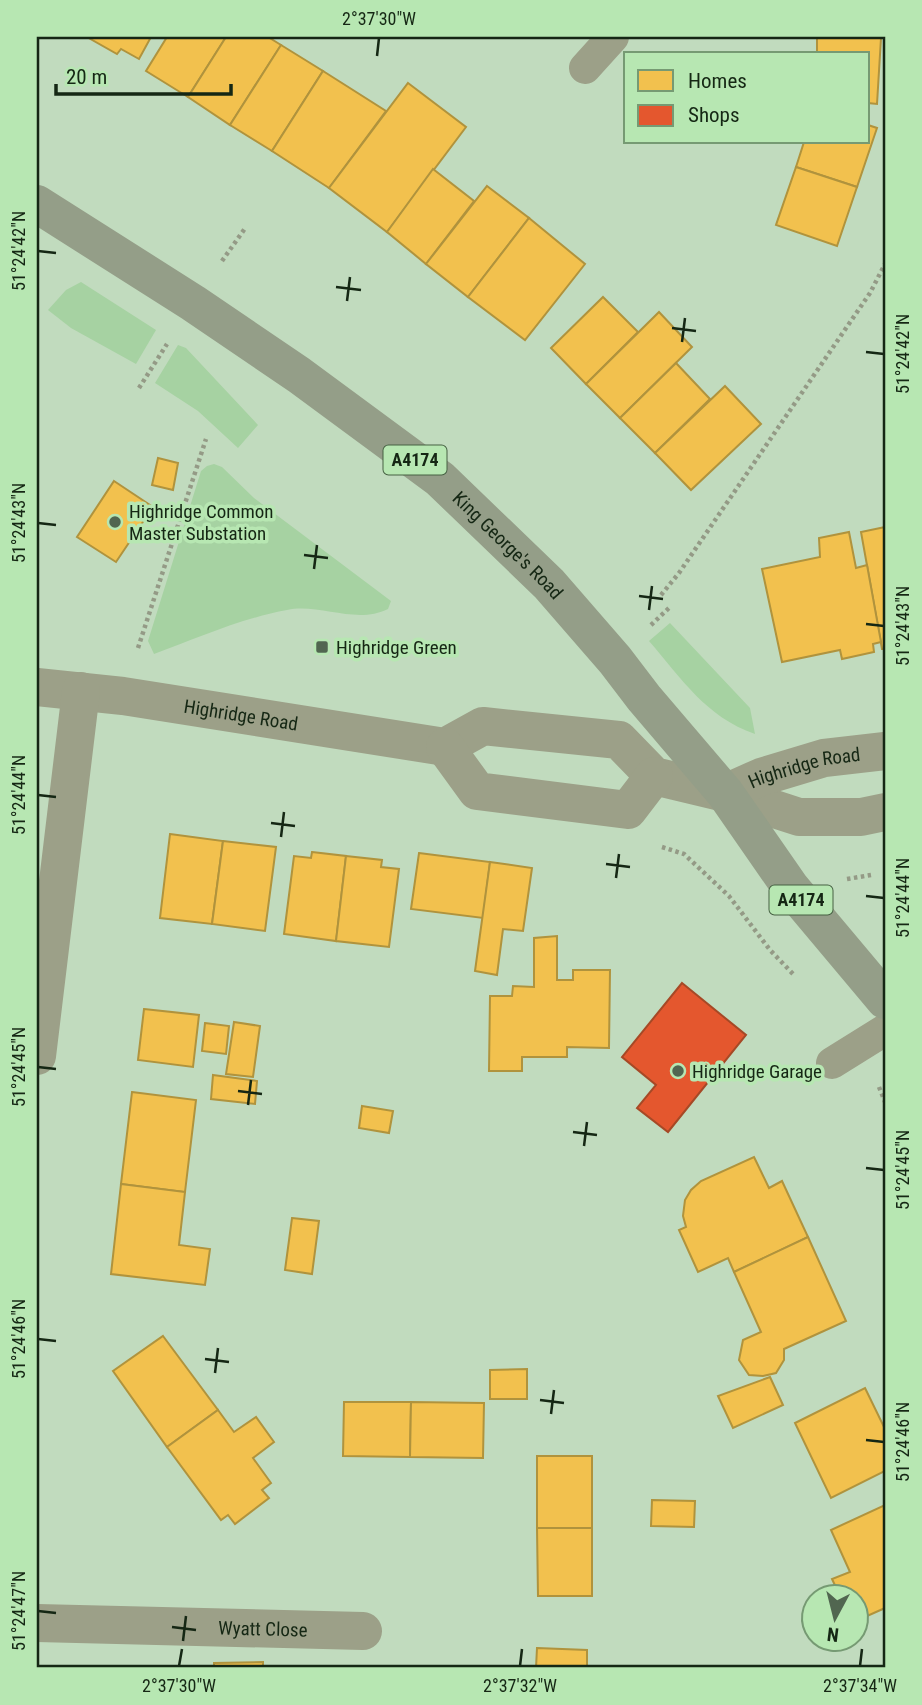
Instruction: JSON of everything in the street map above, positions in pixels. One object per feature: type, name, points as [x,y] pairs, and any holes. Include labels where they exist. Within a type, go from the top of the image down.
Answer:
[{"type":"highway","name":"King George's Road","points":[[37,204],[278,361],[440,478],[549,584],[725,793]]},
{"type":"highway","name":"A4174","points":[[725,793],[791,888],[885,1000]]},
{"type":"street","name":"Highridge Road","points":[[37,687],[123,696],[445,747]]},
{"type":"street","points":[[37,1056],[80,691]]},
{"type":"street","points":[[483,726],[619,740],[654,776],[628,810],[490,792],[477,790],[445,747],[483,726]]},
{"type":"street","name":"Highridge Road","points":[[725,793],[761,777],[824,758],[885,751]]},
{"type":"street","name":"Highridge Road","points":[[654,776],[725,793],[799,817],[860,817],[885,812]]},
{"type":"street","name":"Wyatt Close","points":[[37,1623],[363,1631]]},
{"type":"lane","points":[[585,68],[613,37]]},
{"type":"lane","points":[[832,1063],[873,1038]]},
{"type":"path","points":[[661,595],[679,573],[870,293],[885,264]]},
{"type":"path","points":[[123,696],[206,439]]},
{"type":"path","points":[[658,845],[684,854],[729,896],[769,950],[797,978]]},
{"type":"path","points":[[873,1038],[885,1102]]},
{"type":"green space","points":[[81,282],[156,330],[136,364],[71,328],[48,310],[66,290]]},
{"type":"green space","points":[[178,345],[186,348],[258,425],[238,448],[198,411],[155,383]]},
{"type":"green space","points":[[214,464],[222,467],[254,498],[391,601],[388,609],[363,615],[312,609],[287,610],[237,623],[154,654],[148,641],[201,471]]},
{"type":"green space","points":[[670,623],[750,708],[755,734],[722,718],[709,707],[684,683],[649,641]]},
{"type":"building: Homes","points":[[87,37],[151,37],[139,59],[121,49],[117,54]]},
{"type":"building: Homes","points":[[167,37],[226,37],[188,97],[146,71]]},
{"type":"building: Homes","points":[[226,37],[268,37],[281,45],[230,125],[188,97]]},
{"type":"building: Homes","points":[[817,37],[881,38],[877,104],[870,103],[870,52],[817,52]]},
{"type":"building: Homes","points":[[281,45],[323,71],[272,151],[230,125]]},
{"type":"building: Homes","points":[[323,71],[386,111],[329,188],[272,151]]},
{"type":"building: Homes","points":[[408,83],[466,127],[387,232],[329,188]]},
{"type":"building: Homes","points":[[870,126],[877,128],[857,187],[796,167],[803,144],[870,144]]},
{"type":"building: Homes","points":[[796,167],[857,187],[837,246],[776,225]]},
{"type":"building: Homes","points":[[433,169],[474,201],[426,264],[387,232]]},
{"type":"building: Homes","points":[[487,186],[529,218],[468,297],[426,264]]},
{"type":"building: Homes","points":[[529,218],[585,264],[525,340],[468,297]]},
{"type":"building: Homes","points":[[603,297],[638,332],[586,384],[551,348]]},
{"type":"building: Homes","points":[[659,312],[692,347],[620,418],[586,384]]},
{"type":"building: Homes","points":[[676,363],[710,399],[655,453],[620,418]]},
{"type":"building: Homes","points":[[725,386],[761,424],[691,490],[655,453]]},
{"type":"building: Homes","points":[[158,458],[178,463],[173,490],[152,485]]},
{"type":"building: Homes","name":"Highridge Common Master Substation","points":[[114,481],[153,507],[116,562],[77,537]]},
{"type":"building: Homes","points":[[885,527],[885,649],[882,649],[861,532]]},
{"type":"building: Homes","points":[[849,532],[856,568],[867,565],[881,642],[873,644],[874,652],[842,659],[840,650],[782,662],[762,569],[820,557],[819,538]]},
{"type":"building: Homes","points":[[170,834],[223,841],[212,924],[160,918]]},
{"type":"building: Homes","points":[[223,841],[276,847],[265,931],[212,924]]},
{"type":"building: Homes","points":[[312,852],[346,856],[336,941],[284,934],[294,856],[311,858]]},
{"type":"building: Homes","points":[[419,853],[490,862],[483,918],[411,909]]},
{"type":"building: Homes","points":[[346,856],[382,860],[381,867],[399,869],[389,947],[336,941]]},
{"type":"building: Homes","points":[[490,862],[532,868],[523,931],[503,929],[497,975],[475,971]]},
{"type":"building: Homes","points":[[557,936],[557,980],[573,980],[573,970],[610,970],[609,1048],[567,1047],[567,1057],[522,1057],[522,1071],[489,1071],[490,996],[512,996],[513,986],[534,987],[534,938]]},
{"type":"building: Homes","points":[[144,1009],[199,1015],[193,1067],[138,1060]]},
{"type":"building: Homes","points":[[234,1022],[260,1026],[253,1077],[226,1074]]},
{"type":"building: Homes","points":[[205,1023],[229,1026],[226,1054],[202,1051]]},
{"type":"building: Homes","points":[[213,1075],[257,1081],[255,1104],[211,1099]]},
{"type":"building: Homes","points":[[132,1092],[196,1100],[185,1192],[121,1184]]},
{"type":"building: Homes","points":[[362,1106],[393,1111],[389,1133],[359,1128]]},
{"type":"building: Homes","points":[[754,1157],[769,1188],[782,1181],[808,1237],[734,1272],[728,1258],[698,1272],[679,1230],[686,1227],[683,1216],[685,1200],[701,1181]]},
{"type":"building: Homes","points":[[121,1184],[185,1192],[179,1245],[210,1249],[205,1285],[111,1274]]},
{"type":"building: Homes","points":[[292,1218],[319,1221],[312,1274],[285,1270]]},
{"type":"building: Homes","points":[[808,1237],[846,1321],[784,1349],[784,1360],[776,1373],[749,1375],[739,1360],[743,1340],[761,1332],[734,1272]]},
{"type":"building: Homes","points":[[163,1336],[218,1410],[167,1447],[113,1371]]},
{"type":"building: Homes","points":[[527,1369],[527,1399],[490,1399],[490,1370]]},
{"type":"building: Homes","points":[[770,1377],[783,1405],[733,1428],[718,1396]]},
{"type":"building: Homes","points":[[865,1388],[885,1429],[885,1471],[831,1498],[795,1423]]},
{"type":"building: Homes","points":[[344,1402],[411,1402],[410,1457],[343,1456]]},
{"type":"building: Homes","points":[[411,1402],[484,1403],[483,1458],[410,1457]]},
{"type":"building: Homes","points":[[218,1410],[234,1432],[256,1417],[274,1442],[253,1458],[271,1483],[262,1490],[269,1498],[235,1524],[228,1515],[221,1520],[167,1447]]},
{"type":"building: Homes","points":[[537,1456],[592,1456],[592,1528],[537,1528]]},
{"type":"building: Homes","points":[[652,1500],[695,1501],[694,1527],[651,1526]]},
{"type":"building: Homes","points":[[885,1505],[885,1608],[870,1615],[870,1582],[833,1582],[832,1579],[850,1572],[831,1530]]},
{"type":"building: Homes","points":[[537,1528],[592,1528],[592,1596],[538,1596]]},
{"type":"building: Homes","points":[[537,1648],[587,1650],[587,1668],[536,1668]]},
{"type":"building: Homes","points":[[263,1662],[263,1668],[214,1668],[214,1663]]},
{"type":"building: Shops","name":"Highridge Garage","points":[[682,983],[746,1035],[668,1132],[637,1108],[656,1085],[622,1057]]},
{"type":"place","name":"Highridge Common Master Substation","points":[[115,522]]},
{"type":"place","name":"Highridge Green","points":[[322,647]]},
{"type":"place","name":"Highridge Garage","points":[[678,1071]]}]
